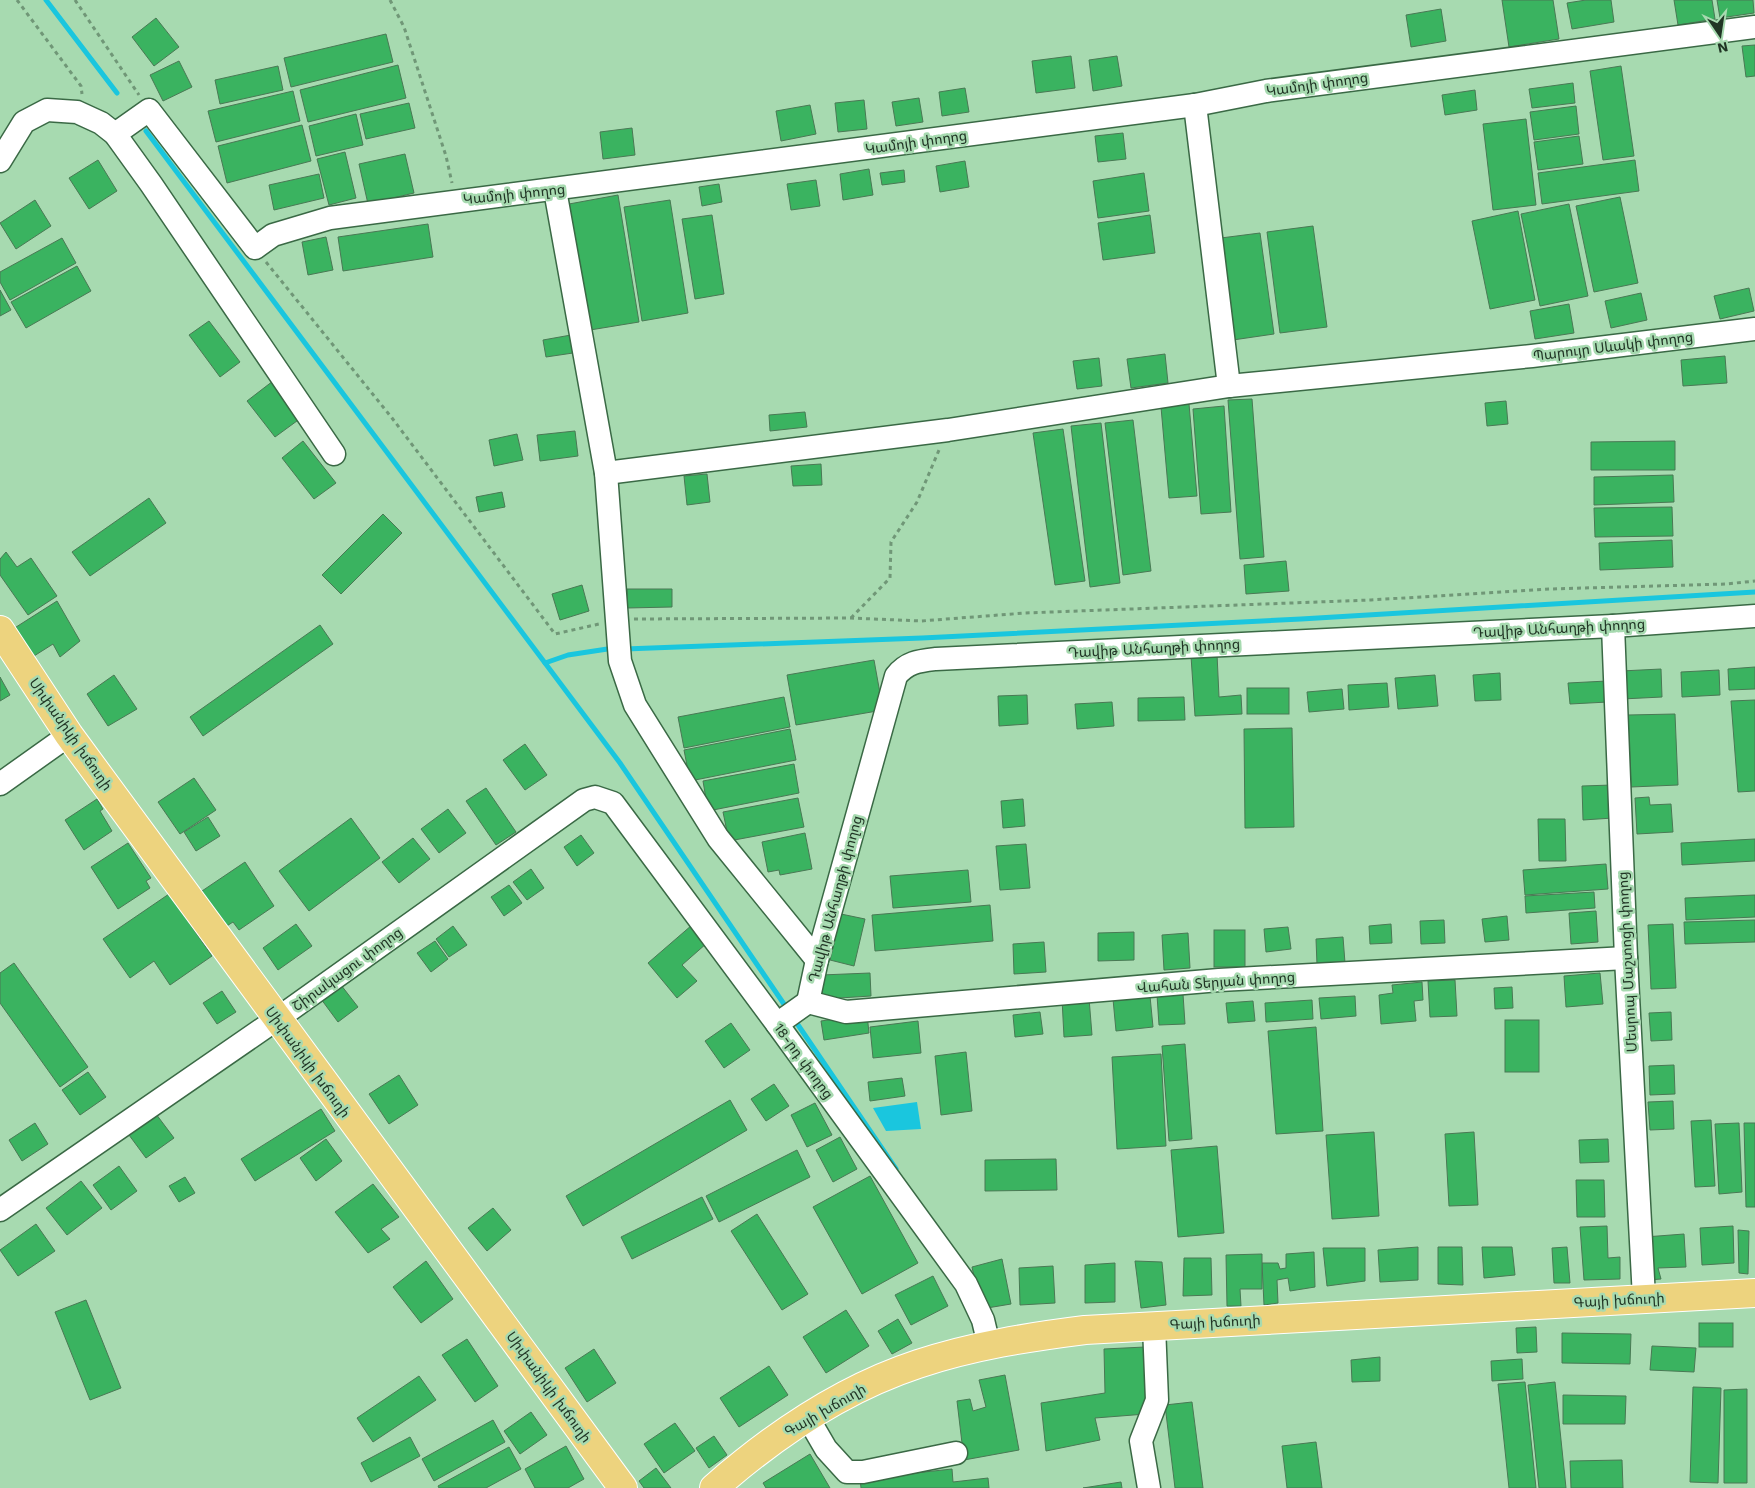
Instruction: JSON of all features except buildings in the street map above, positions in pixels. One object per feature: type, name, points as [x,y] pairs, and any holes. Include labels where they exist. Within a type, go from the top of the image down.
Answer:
[{"type":"main road","name":"Սիփանիկի խճուղի","points":[[0,630],[69,735],[623,1488]]},
{"type":"main road","name":"Գայի խճուղի","points":[[714,1488],[791,1427],[885,1377],[925,1362],[1031,1336],[1085,1330],[1755,1293]]},
{"type":"street","name":"Կամոյի փողոց","points":[[255,248],[273,235],[330,218],[455,200],[555,190],[1195,105],[1266,90],[1755,27]]},
{"type":"street","points":[[1195,105],[1229,386]]},
{"type":"street","points":[[0,161],[24,122],[47,110],[76,112],[101,123],[115,134],[334,454]]},
{"type":"street","points":[[115,134],[149,110],[255,248]]},
{"type":"street","points":[[555,190],[606,473],[620,661],[635,705],[718,838],[817,960]]},
{"type":"street","name":"Պարույր Սևակի փողոց","points":[[606,473],[948,430],[1229,386],[1470,363],[1755,329]]},
{"type":"street","name":"Դավիթ Անհաղթի փողոց","points":[[808,1002],[817,960],[896,676],[904,667],[914,662],[936,659],[1613,626],[1755,616]]},
{"type":"street","name":"Մեսրոպ Մաշտոցի փողոց","points":[[1613,626],[1626,958],[1644,1298]]},
{"type":"street","points":[[0,784],[69,735]]},
{"type":"street","name":"Շիրակացու փողոց","points":[[0,1210],[277,1019],[584,800],[595,797]]},
{"type":"street","name":"18-րդ փողոց","points":[[595,797],[613,803],[966,1284],[982,1320],[989,1345]]},
{"type":"street","name":"Վահան Տերյան փողոց","points":[[808,1002],[846,1012],[1219,980],[1626,958]]},
{"type":"street","points":[[777,1024],[808,1002]]},
{"type":"street","points":[[1149,1488],[1141,1440],[1157,1400],[1154,1326]]},
{"type":"street","points":[[808,1418],[826,1449],[847,1472],[863,1472],[956,1453]]},
{"type":"path","points":[[16,0],[81,86],[83,115]]},
{"type":"path","points":[[75,0],[149,110]]},
{"type":"path","points":[[390,0],[404,27],[446,156],[455,200]]},
{"type":"path","points":[[255,248],[392,418],[555,634],[618,627],[851,618],[921,621],[1025,613],[1371,600],[1549,589],[1726,584],[1755,581]]},
{"type":"path","points":[[851,618],[890,578],[891,542],[916,502],[948,430]]},
{"type":"water","points":[[917,1102],[921,1129],[886,1131],[873,1108]]},
{"type":"waterway","points":[[46,0],[117,93]]},
{"type":"waterway","points":[[146,131],[620,763],[788,1010]]},
{"type":"waterway","points":[[625,649],[922,638],[1301,619],[1755,592]]},
{"type":"waterway","points":[[545,663],[568,655],[614,648]]},
{"type":"waterway","points":[[794,1019],[896,1169]]}]
